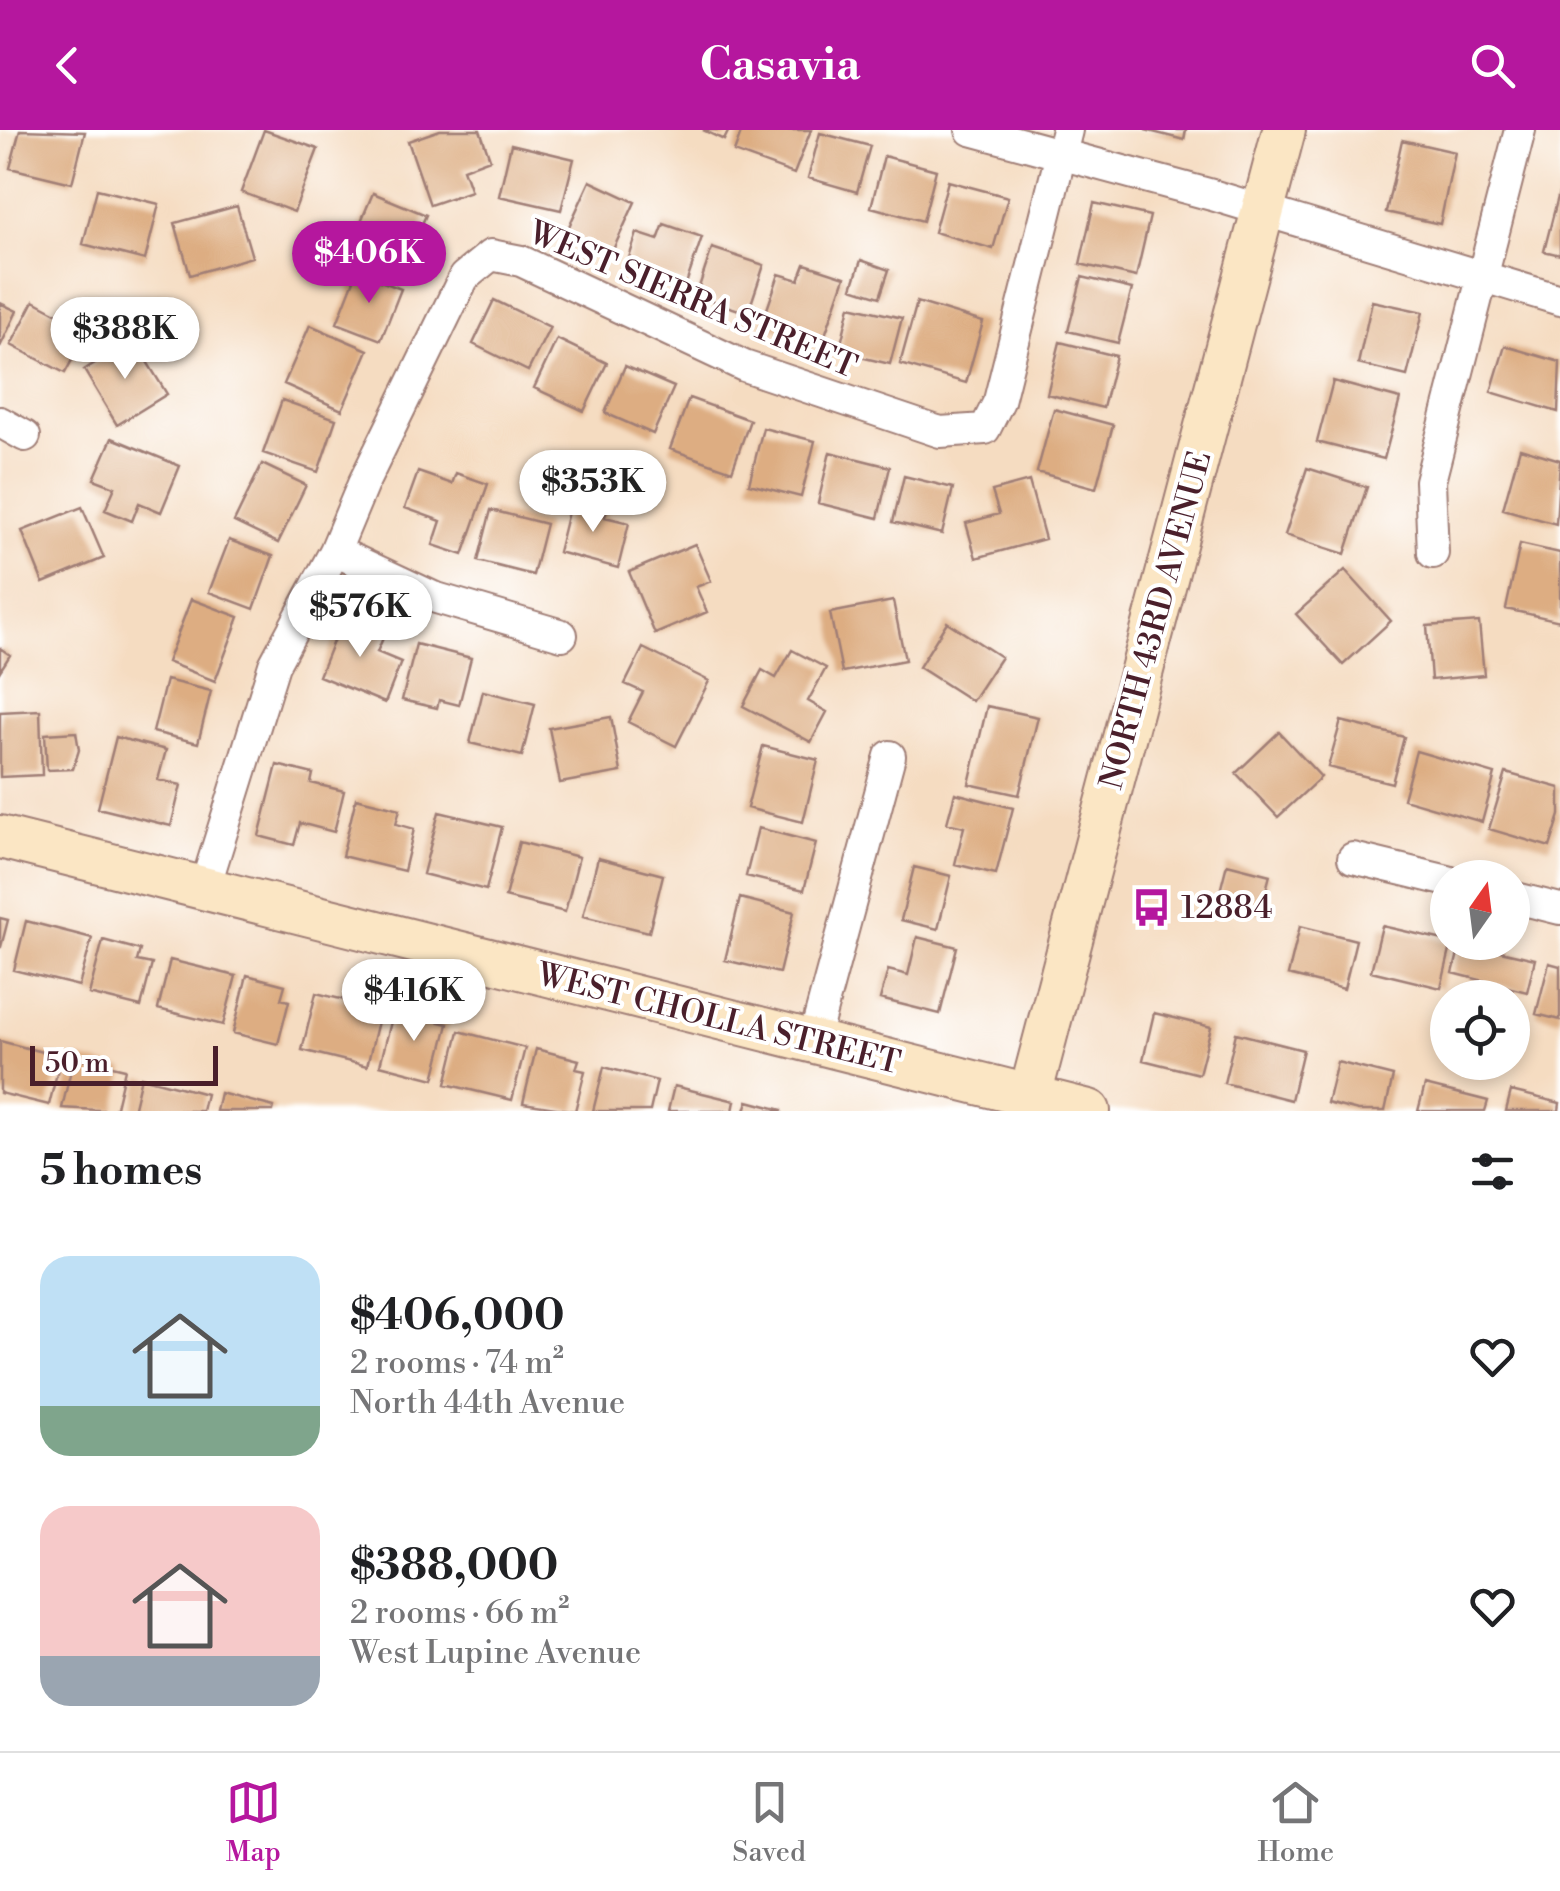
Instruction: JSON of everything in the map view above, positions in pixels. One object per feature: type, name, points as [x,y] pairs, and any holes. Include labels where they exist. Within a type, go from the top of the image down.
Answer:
[{"type":"street","points":[[971,130],[1064,143],[1263,211],[1560,300]]},
{"type":"street","name":"NORTH 43RD AVENUE","points":[[1028,1104],[1284,130]]},
{"type":"street","points":[[1433,553],[1430,482],[1520,130]]},
{"type":"street","name":"WEST SIERRA STREET","points":[[335,551],[363,484],[464,277],[492,255],[522,261],[679,337],[796,384],[940,432],[985,429],[999,401],[1064,143]]},
{"type":"street","points":[[204,887],[274,665],[335,551],[433,597],[562,635]]},
{"type":"street","points":[[813,1042],[890,756]]},
{"type":"street","name":"WEST CHOLLA STREET","points":[[0,837],[813,1042],[1028,1104],[1089,1111]]},
{"type":"street","points":[[1353,858],[1430,876]]},
{"type":"street","points":[[1530,902],[1560,909]]},
{"type":"building","points":[[20,130],[85,132],[72,183],[10,168]]},
{"type":"building","points":[[264,130],[318,149],[294,212],[241,192]]},
{"type":"building","points":[[440,130],[480,130],[490,159],[463,169],[471,191],[430,205],[408,141]]},
{"type":"building","points":[[703,130],[729,130],[724,140]]},
{"type":"building","points":[[742,130],[811,130],[794,174],[734,152]]},
{"type":"building","points":[[1145,130],[1186,130],[1184,140]]},
{"type":"building","points":[[820,133],[870,146],[857,192],[808,178]]},
{"type":"building","points":[[1402,140],[1455,152],[1440,224],[1386,212]]},
{"type":"building","points":[[511,144],[574,159],[561,210],[499,196]]},
{"type":"building","points":[[884,156],[936,170],[923,221],[871,207]]},
{"type":"building","points":[[590,181],[635,202],[611,254],[566,233]]},
{"type":"building","points":[[948,181],[1008,197],[993,249],[934,232]]},
{"type":"building","points":[[97,189],[159,204],[145,260],[83,244]]},
{"type":"building","points":[[1560,189],[1560,255],[1544,251]]},
{"type":"building","points":[[373,193],[426,215],[400,274],[348,252]]},
{"type":"building","points":[[1094,203],[1150,216],[1136,277],[1080,264]]},
{"type":"building","points":[[237,206],[252,257],[190,275],[175,223]]},
{"type":"building","points":[[664,224],[702,237],[686,284],[627,264],[637,233],[658,240]]},
{"type":"building","points":[[712,248],[764,265],[748,313],[696,296]]},
{"type":"building","points":[[861,260],[889,270],[880,297],[852,288]]},
{"type":"building","points":[[805,264],[845,277],[822,344],[762,324],[779,274],[799,280]]},
{"type":"building","points":[[357,272],[401,289],[381,340],[337,323]]},
{"type":"building","points":[[1082,277],[1132,289],[1118,343],[1068,331]]},
{"type":"building","points":[[494,300],[550,327],[528,371],[473,344]]},
{"type":"building","points":[[34,301],[88,330],[65,373],[11,345]]},
{"type":"building","points":[[1372,301],[1423,312],[1407,376],[1358,364]]},
{"type":"building","points":[[917,302],[983,322],[966,383],[900,364]]},
{"type":"building","points":[[0,303],[17,311],[0,347]]},
{"type":"building","points":[[850,306],[902,318],[890,364],[839,352]]},
{"type":"building","points":[[310,325],[368,350],[342,410],[284,384]]},
{"type":"building","points":[[133,339],[167,394],[117,425],[84,370]]},
{"type":"building","points":[[557,339],[607,363],[584,411],[534,388]]},
{"type":"building","points":[[1060,342],[1116,356],[1103,408],[1047,394]]},
{"type":"building","points":[[1505,346],[1560,362],[1558,412],[1491,392]]},
{"type":"building","points":[[625,366],[674,387],[653,434],[605,413]]},
{"type":"building","points":[[1333,381],[1400,399],[1384,459],[1317,442]]},
{"type":"building","points":[[689,398],[750,420],[732,471],[670,449]]},
{"type":"building","points":[[282,400],[336,419],[318,472],[263,453]]},
{"type":"building","points":[[1054,409],[1113,425],[1096,488],[1037,472]]},
{"type":"building","points":[[763,428],[815,441],[801,497],[749,484]]},
{"type":"building","points":[[112,438],[180,466],[161,512],[139,503],[132,521],[105,510],[115,487],[94,479]]},
{"type":"building","points":[[1520,448],[1560,460],[1556,524],[1503,509]]},
{"type":"building","points":[[830,452],[890,467],[878,518],[818,503]]},
{"type":"building","points":[[262,464],[306,485],[278,543],[234,522]]},
{"type":"building","points":[[1307,468],[1367,487],[1345,554],[1285,535]]},
{"type":"building","points":[[418,472],[452,484],[456,473],[488,484],[463,555],[433,545],[441,521],[405,508]]},
{"type":"building","points":[[904,476],[953,488],[942,534],[893,522]]},
{"type":"building","points":[[1029,481],[1045,539],[976,558],[966,523],[999,514],[992,491]]},
{"type":"building","points":[[571,500],[607,509],[605,517],[629,523],[618,568],[558,552]]},
{"type":"building","points":[[82,507],[104,558],[43,583],[22,531]]},
{"type":"building","points":[[491,510],[546,524],[533,575],[478,561]]},
{"type":"building","points":[[229,540],[273,556],[254,609],[209,592]]},
{"type":"building","points":[[695,544],[711,581],[696,587],[707,612],[655,634],[629,572]]},
{"type":"building","points":[[1520,544],[1560,553],[1560,621],[1506,609]]},
{"type":"building","points":[[1345,570],[1391,621],[1343,665],[1296,614]]},
{"type":"building","points":[[191,599],[239,617],[215,681],[167,662]]},
{"type":"building","points":[[893,601],[905,660],[842,672],[830,613]]},
{"type":"building","points":[[344,614],[386,631],[377,652],[401,662],[385,703],[319,676]]},
{"type":"building","points":[[947,622],[1001,657],[972,701],[919,667]]},
{"type":"building","points":[[1479,622],[1484,675],[1431,680],[1427,626]]},
{"type":"building","points":[[416,644],[471,658],[459,705],[439,700],[437,708],[402,700]]},
{"type":"building","points":[[0,648],[10,655],[0,671]]},
{"type":"building","points":[[643,648],[709,681],[676,746],[628,722],[643,692],[625,684]]},
{"type":"building","points":[[792,650],[826,668],[808,701],[827,712],[811,742],[743,706],[762,670],[776,678]]},
{"type":"building","points":[[166,680],[211,691],[198,743],[153,732]]},
{"type":"building","points":[[483,691],[535,704],[522,756],[470,743]]},
{"type":"building","points":[[987,706],[1038,717],[1019,795],[969,784]]},
{"type":"building","points":[[40,710],[42,775],[0,777],[0,712]]},
{"type":"building","points":[[611,717],[621,772],[560,783],[549,728]]},
{"type":"building","points":[[1341,721],[1404,737],[1392,783],[1328,767]]},
{"type":"building","points":[[76,732],[79,750],[73,769],[47,770],[45,734]]},
{"type":"building","points":[[1279,732],[1321,777],[1278,817],[1236,773]]},
{"type":"building","points":[[116,737],[166,750],[158,780],[181,785],[171,826],[98,808]]},
{"type":"building","points":[[763,746],[818,760],[803,822],[747,808]]},
{"type":"building","points":[[1416,751],[1495,774],[1482,822],[1403,799]]},
{"type":"building","points":[[277,765],[313,774],[311,783],[344,791],[334,832],[300,823],[294,845],[259,836]]},
{"type":"building","points":[[1506,773],[1560,788],[1560,815],[1550,847],[1489,829]]},
{"type":"building","points":[[955,793],[1013,808],[996,874],[955,864],[964,827],[947,823]]},
{"type":"building","points":[[356,798],[400,809],[396,824],[414,829],[404,871],[342,856]]},
{"type":"building","points":[[439,812],[502,827],[486,890],[423,874]]},
{"type":"building","points":[[758,828],[816,843],[804,890],[746,876]]},
{"type":"building","points":[[519,842],[579,857],[565,912],[505,897]]},
{"type":"building","points":[[598,858],[663,875],[649,932],[583,916]]},
{"type":"building","points":[[1227,864],[1270,875],[1260,913],[1217,903]]},
{"type":"building","points":[[914,867],[951,876],[938,929],[901,920]]},
{"type":"building","points":[[740,898],[794,912],[779,973],[725,960]]},
{"type":"building","points":[[0,918],[8,920],[1,947],[0,947]]},
{"type":"building","points":[[26,921],[92,938],[79,986],[14,970]]},
{"type":"building","points":[[1300,926],[1356,940],[1344,989],[1288,975]]},
{"type":"building","points":[[1382,926],[1430,937],[1430,960],[1448,960],[1443,980],[1430,980],[1430,985],[1371,971]]},
{"type":"building","points":[[917,937],[957,947],[940,1014],[880,999],[888,970],[908,975]]},
{"type":"building","points":[[103,940],[140,950],[137,961],[152,964],[141,1007],[89,994]]},
{"type":"building","points":[[1535,959],[1530,980],[1480,980],[1453,973],[1456,960]]},
{"type":"building","points":[[170,960],[236,976],[223,1025],[158,1009]]},
{"type":"building","points":[[1549,963],[1560,966],[1560,1020],[1536,1014]]},
{"type":"building","points":[[247,975],[285,985],[281,999],[289,1001],[278,1044],[233,1033]]},
{"type":"building","points":[[316,993],[381,1009],[367,1066],[302,1050]]},
{"type":"building","points":[[394,1010],[448,1024],[434,1079],[380,1065]]},
{"type":"building","points":[[1154,1013],[1211,1027],[1199,1074],[1143,1060]]},
{"type":"building","points":[[459,1031],[525,1048],[512,1100],[446,1084]]},
{"type":"building","points":[[1236,1033],[1303,1050],[1291,1100],[1224,1083]]},
{"type":"building","points":[[0,1041],[61,1057],[49,1105],[0,1093]]},
{"type":"building","points":[[536,1049],[579,1060],[576,1069],[585,1071],[575,1111],[523,1103]]},
{"type":"building","points":[[74,1057],[125,1069],[115,1111],[62,1108]]},
{"type":"building","points":[[1337,1062],[1393,1076],[1385,1111],[1358,1111],[1327,1103]]},
{"type":"building","points":[[604,1067],[657,1081],[650,1111],[593,1111]]},
{"type":"building","points":[[141,1077],[206,1094],[202,1111],[133,1111]]},
{"type":"building","points":[[1425,1085],[1488,1101],[1485,1111],[1418,1111]]},
{"type":"building","points":[[674,1086],[735,1101],[733,1111],[668,1111]]},
{"type":"building","points":[[1511,1091],[1560,1103],[1559,1111],[1506,1111]]},
{"type":"building","points":[[220,1093],[274,1107],[273,1111],[216,1111]]},
{"type":"building","points":[[748,1101],[782,1110],[782,1111],[745,1111]]},
{"type":"place","name":"12884","points":[[1151,907]]}]
